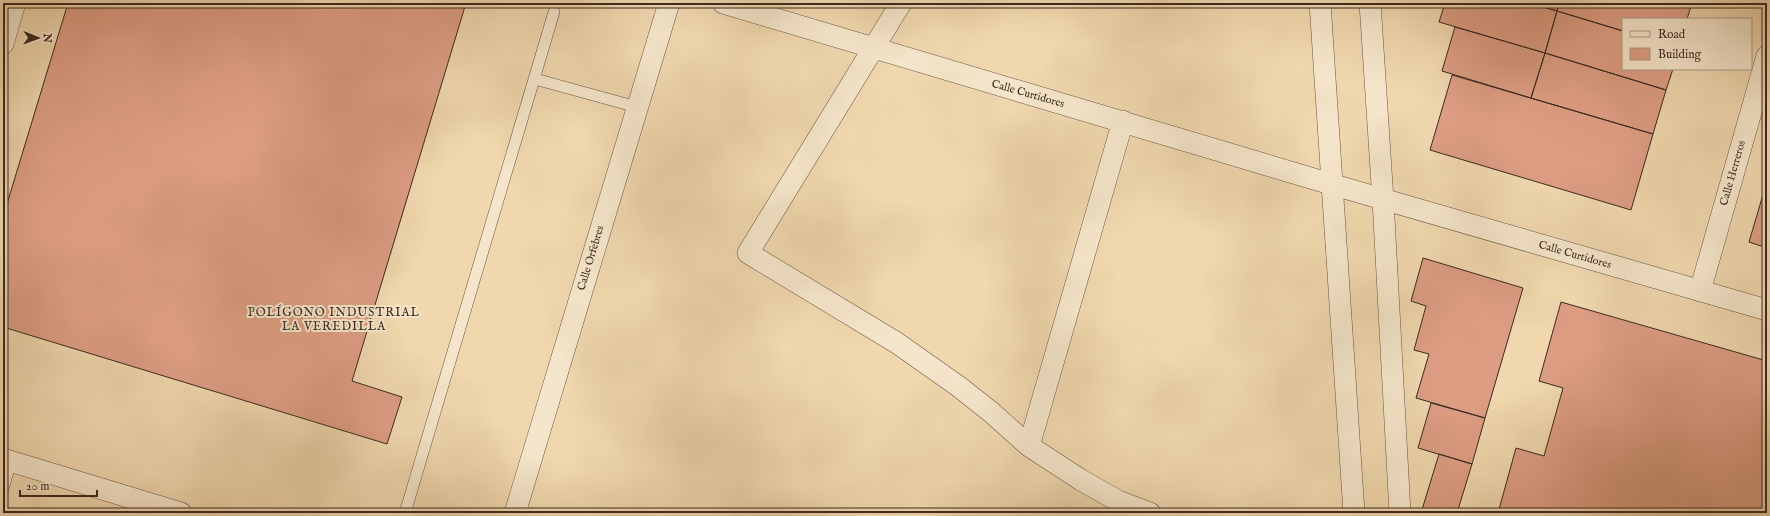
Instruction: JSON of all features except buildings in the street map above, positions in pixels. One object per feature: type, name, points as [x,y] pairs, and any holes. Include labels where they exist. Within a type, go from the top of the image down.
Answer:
[{"type":"street","points":[[3,44],[15,3]]},
{"type":"street","name":"Calle Orfebres","points":[[514,513],[668,3]]},
{"type":"street","name":"Calle Curtidores","points":[[723,3],[1383,200],[1767,310]]},
{"type":"street","points":[[901,3],[748,253],[897,343],[958,386],[991,412],[1029,446],[1081,480],[1118,501],[1150,513]]},
{"type":"street","points":[[1320,3],[1334,185],[1354,513]]},
{"type":"street","points":[[1370,3],[1383,200],[1400,513]]},
{"type":"street","name":"Calle Herreros","points":[[1700,291],[1767,56]]},
{"type":"street","points":[[1029,446],[1122,121]]},
{"type":"street","points":[[7,460],[181,513]]},
{"type":"lane","points":[[405,513],[554,12]]},
{"type":"lane","points":[[535,79],[637,107]]},
{"type":"lane","points":[[3,488],[7,460]]},
{"type":"district","name":"POLÍGONO INDUSTRIAL LA VEREDILLA","points":[[334,319]]}]
